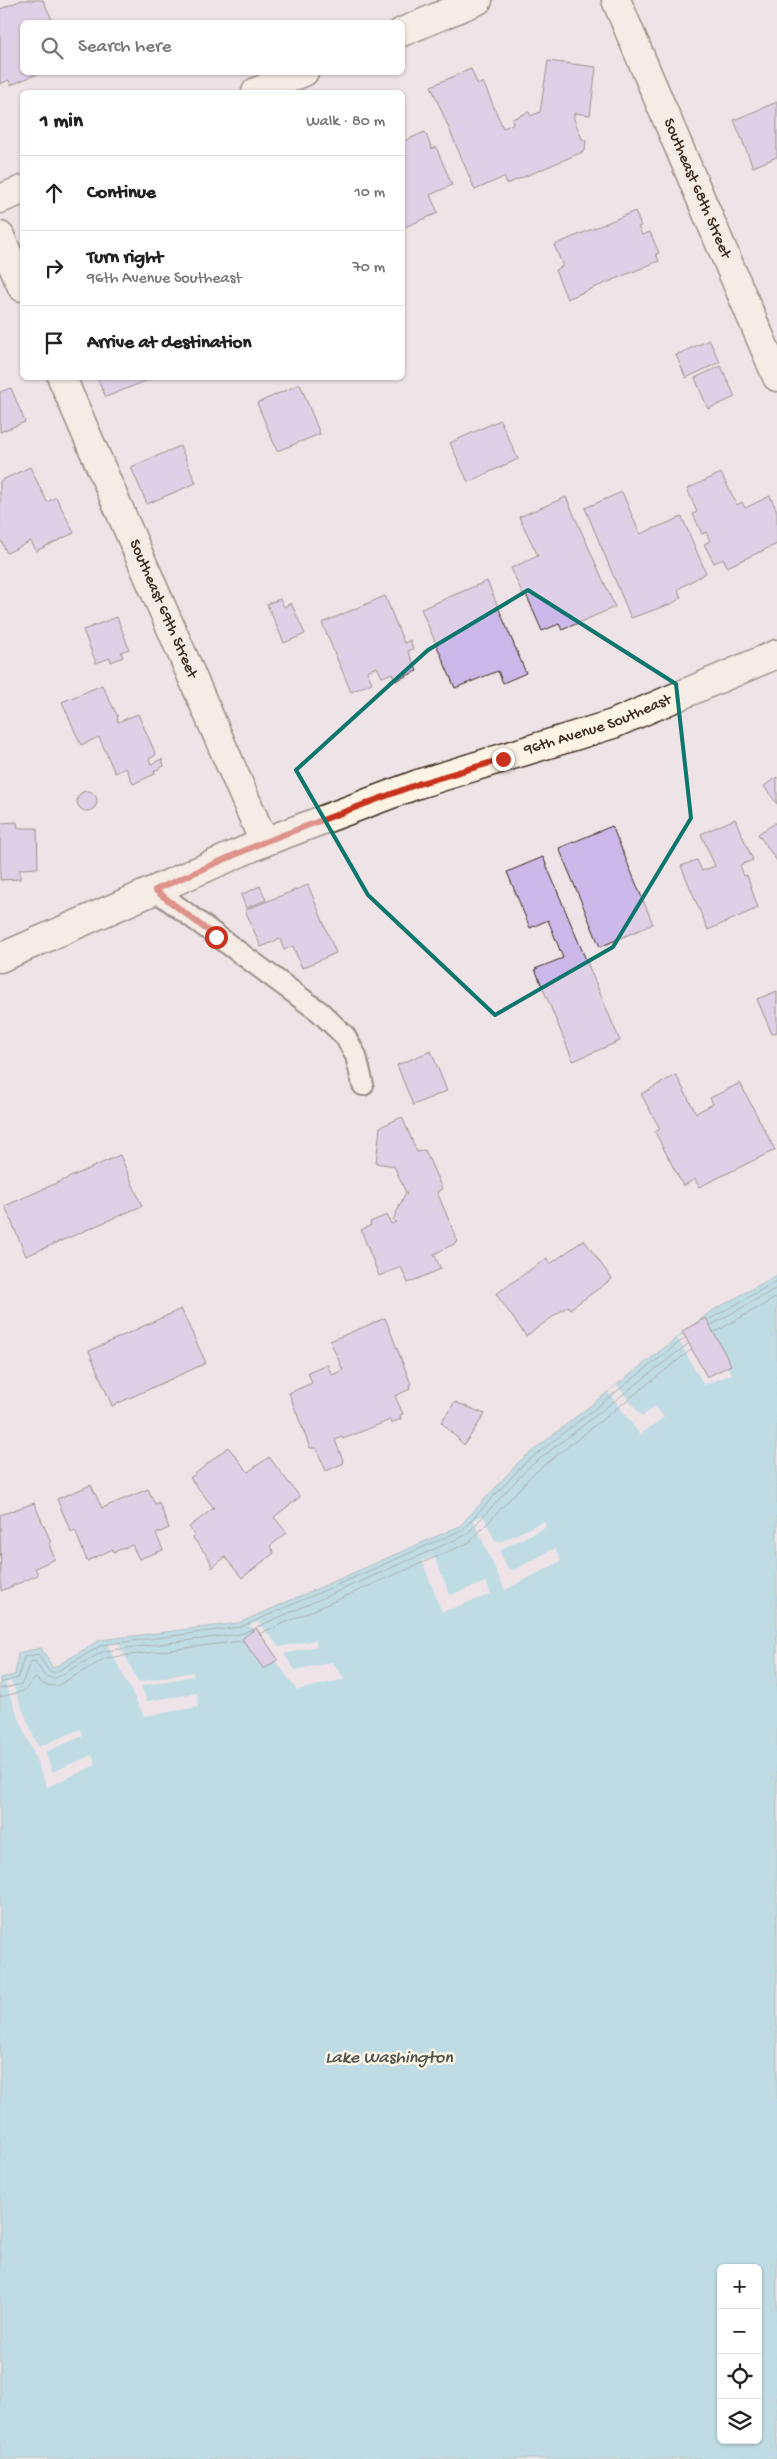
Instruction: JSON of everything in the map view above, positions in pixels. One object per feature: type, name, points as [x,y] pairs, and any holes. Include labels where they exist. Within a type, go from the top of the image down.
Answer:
[{"type":"street","points":[[405,31],[478,0]]},
{"type":"street","name":"Southeast 68th Street","points":[[616,0],[777,377]]},
{"type":"street","points":[[261,90],[297,75]]},
{"type":"street","points":[[0,199],[20,191]]},
{"type":"street","points":[[0,236],[20,283]]},
{"type":"street","name":"Southeast 69th Street","points":[[63,380],[264,842]]},
{"type":"street","name":"96th Avenue Southeast","points":[[0,958],[264,842],[418,784],[613,724],[777,654]]},
{"type":"lane","points":[[155,890],[320,1012],[345,1036],[356,1056],[363,1085]]},
{"type":"highlighted area","points":[[528,590],[676,684],[691,818],[613,947],[495,1015],[368,895],[296,770],[428,650]]},
{"type":"water","name":"Lake Washington","points":[[777,1275],[777,2459],[0,2459],[0,1678],[15,1675],[18,1653],[41,1648],[53,1668],[100,1640],[239,1623],[460,1526],[521,1460],[710,1312]]},
{"type":"pier","points":[[701,1326],[732,1374],[704,1385],[677,1338]]},
{"type":"pier","points":[[617,1385],[642,1417],[655,1406],[664,1417],[640,1435],[608,1392]]},
{"type":"pier","points":[[483,1515],[495,1541],[500,1542],[544,1521],[546,1527],[503,1548],[500,1553],[507,1568],[514,1570],[555,1548],[561,1561],[505,1590],[473,1520]]},
{"type":"pier","points":[[434,1556],[450,1595],[486,1582],[491,1594],[442,1612],[422,1561]]},
{"type":"pier","points":[[258,1622],[279,1647],[315,1640],[317,1646],[284,1654],[295,1670],[332,1662],[345,1679],[297,1690],[249,1625]]},
{"type":"pier","points":[[119,1643],[138,1682],[193,1672],[193,1676],[141,1686],[147,1701],[197,1693],[198,1707],[144,1716],[107,1644]]},
{"type":"pier","points":[[11,1681],[38,1747],[81,1729],[83,1736],[45,1752],[52,1772],[92,1755],[96,1765],[47,1787],[5,1683]]},
{"type":"building","points":[[22,0],[43,0],[52,20],[20,20],[20,75],[35,75],[11,85],[9,80],[0,84],[0,9]]},
{"type":"building","points":[[548,61],[596,67],[590,115],[574,113],[574,119],[582,139],[586,140],[585,151],[507,184],[504,177],[475,190],[431,86],[471,69],[478,85],[483,82],[503,128],[513,124],[512,119],[529,112],[531,116],[540,112]]},
{"type":"building","points":[[777,102],[777,157],[753,167],[734,120]]},
{"type":"building","points":[[425,132],[432,149],[436,147],[452,185],[430,195],[438,213],[405,227],[405,141]]},
{"type":"building","points":[[635,211],[641,226],[638,227],[642,235],[650,232],[659,253],[656,254],[659,261],[567,299],[555,270],[563,266],[554,245]]},
{"type":"building","points":[[709,340],[720,362],[686,378],[676,355]]},
{"type":"building","points":[[721,366],[735,397],[708,409],[695,378]]},
{"type":"building","points":[[98,380],[148,380],[106,397]]},
{"type":"building","points":[[300,384],[320,434],[277,451],[257,403]]},
{"type":"building","points":[[11,388],[25,422],[0,432],[0,392]]},
{"type":"building","points":[[500,420],[518,459],[468,482],[450,443]]},
{"type":"building","points":[[180,446],[196,483],[147,504],[131,467]]},
{"type":"building","points":[[30,467],[47,502],[56,497],[74,533],[36,551],[31,541],[7,553],[0,539],[0,481]]},
{"type":"building","points":[[721,473],[737,505],[742,502],[745,508],[770,496],[777,511],[777,544],[727,567],[724,559],[714,563],[704,544],[710,541],[706,532],[702,534],[693,514],[697,512],[687,489]]},
{"type":"building","points":[[622,492],[640,534],[682,517],[706,573],[678,589],[681,598],[671,604],[631,618],[585,508]]},
{"type":"building","points":[[566,497],[615,607],[562,630],[559,624],[542,631],[526,594],[523,595],[511,568],[538,556],[519,517]]},
{"type":"building","points":[[487,581],[526,673],[503,683],[498,671],[455,688],[421,609]]},
{"type":"building","points":[[385,596],[404,643],[410,640],[413,649],[408,651],[417,671],[395,681],[392,673],[382,677],[377,667],[367,671],[372,683],[351,692],[322,623]]},
{"type":"building","points":[[280,599],[284,607],[291,603],[305,634],[284,643],[267,604]]},
{"type":"building","points":[[117,617],[129,649],[121,652],[123,657],[111,662],[110,658],[96,663],[83,630]]},
{"type":"building","points":[[102,685],[117,715],[118,722],[138,714],[156,755],[149,759],[151,764],[162,759],[164,766],[154,771],[155,774],[133,784],[126,768],[115,773],[99,737],[81,745],[62,702]]},
{"type":"building","points":[[777,777],[777,804],[764,786]]},
{"type":"building","points":[[87,791],[94,794],[97,801],[94,808],[87,811],[80,808],[77,801],[80,794]]},
{"type":"building","points":[[735,819],[753,860],[740,865],[744,876],[747,875],[758,908],[708,930],[681,866],[697,860],[702,871],[715,866],[701,834]]},
{"type":"building","points":[[17,822],[18,828],[37,828],[38,868],[20,869],[20,879],[0,880],[0,823]]},
{"type":"building","points":[[777,822],[777,861],[758,834]]},
{"type":"building","points":[[612,826],[653,924],[600,947],[559,848]]},
{"type":"building","points":[[543,857],[620,1041],[573,1061],[535,969],[563,958],[548,920],[530,928],[507,872]]},
{"type":"building","points":[[308,885],[336,953],[302,968],[293,946],[284,950],[280,939],[261,947],[245,910]]},
{"type":"building","points":[[260,886],[266,900],[246,908],[241,895]]},
{"type":"building","points":[[777,991],[777,1032],[772,1034],[757,999]]},
{"type":"building","points":[[431,1051],[447,1091],[413,1105],[397,1065]]},
{"type":"building","points":[[676,1075],[696,1113],[713,1104],[710,1098],[740,1083],[775,1150],[699,1187],[695,1179],[683,1186],[655,1132],[660,1129],[641,1094]]},
{"type":"building","points":[[402,1117],[417,1152],[425,1150],[442,1189],[437,1192],[458,1242],[434,1254],[441,1269],[408,1283],[401,1267],[379,1276],[361,1230],[371,1225],[370,1222],[387,1215],[391,1224],[396,1222],[393,1220],[405,1194],[407,1195],[394,1166],[376,1163],[380,1127]]},
{"type":"building","points":[[120,1155],[142,1206],[26,1256],[5,1206]]},
{"type":"building","points":[[584,1240],[612,1279],[570,1309],[568,1306],[526,1336],[496,1294],[547,1258],[550,1264]]},
{"type":"building","points":[[181,1309],[206,1363],[112,1406],[89,1351]]},
{"type":"building","points":[[385,1318],[411,1384],[409,1385],[410,1389],[395,1396],[403,1414],[400,1415],[401,1419],[391,1423],[390,1420],[343,1439],[342,1437],[335,1440],[344,1463],[326,1471],[316,1448],[310,1448],[289,1393],[312,1383],[308,1372],[327,1364],[332,1375],[343,1370],[330,1341]]},
{"type":"building","points":[[706,1318],[731,1365],[707,1377],[682,1331]]},
{"type":"building","points":[[455,1402],[485,1414],[464,1445],[441,1422]]},
{"type":"building","points":[[228,1447],[248,1472],[269,1457],[300,1497],[274,1517],[287,1533],[270,1546],[274,1553],[242,1578],[225,1557],[212,1568],[209,1558],[193,1538],[195,1535],[189,1527],[214,1508],[190,1478]]},
{"type":"building","points":[[91,1485],[102,1508],[148,1489],[155,1504],[159,1502],[169,1528],[156,1534],[163,1550],[139,1559],[132,1545],[114,1552],[113,1549],[87,1561],[75,1530],[71,1532],[57,1499]]},
{"type":"building","points":[[34,1503],[50,1540],[50,1547],[55,1559],[35,1568],[38,1575],[1,1591],[0,1515]]},
{"type":"building","points":[[256,1628],[278,1659],[264,1669],[242,1639]]},
{"type":"route","points":[[216,937],[155,890],[264,842],[418,784],[503,759]]}]
